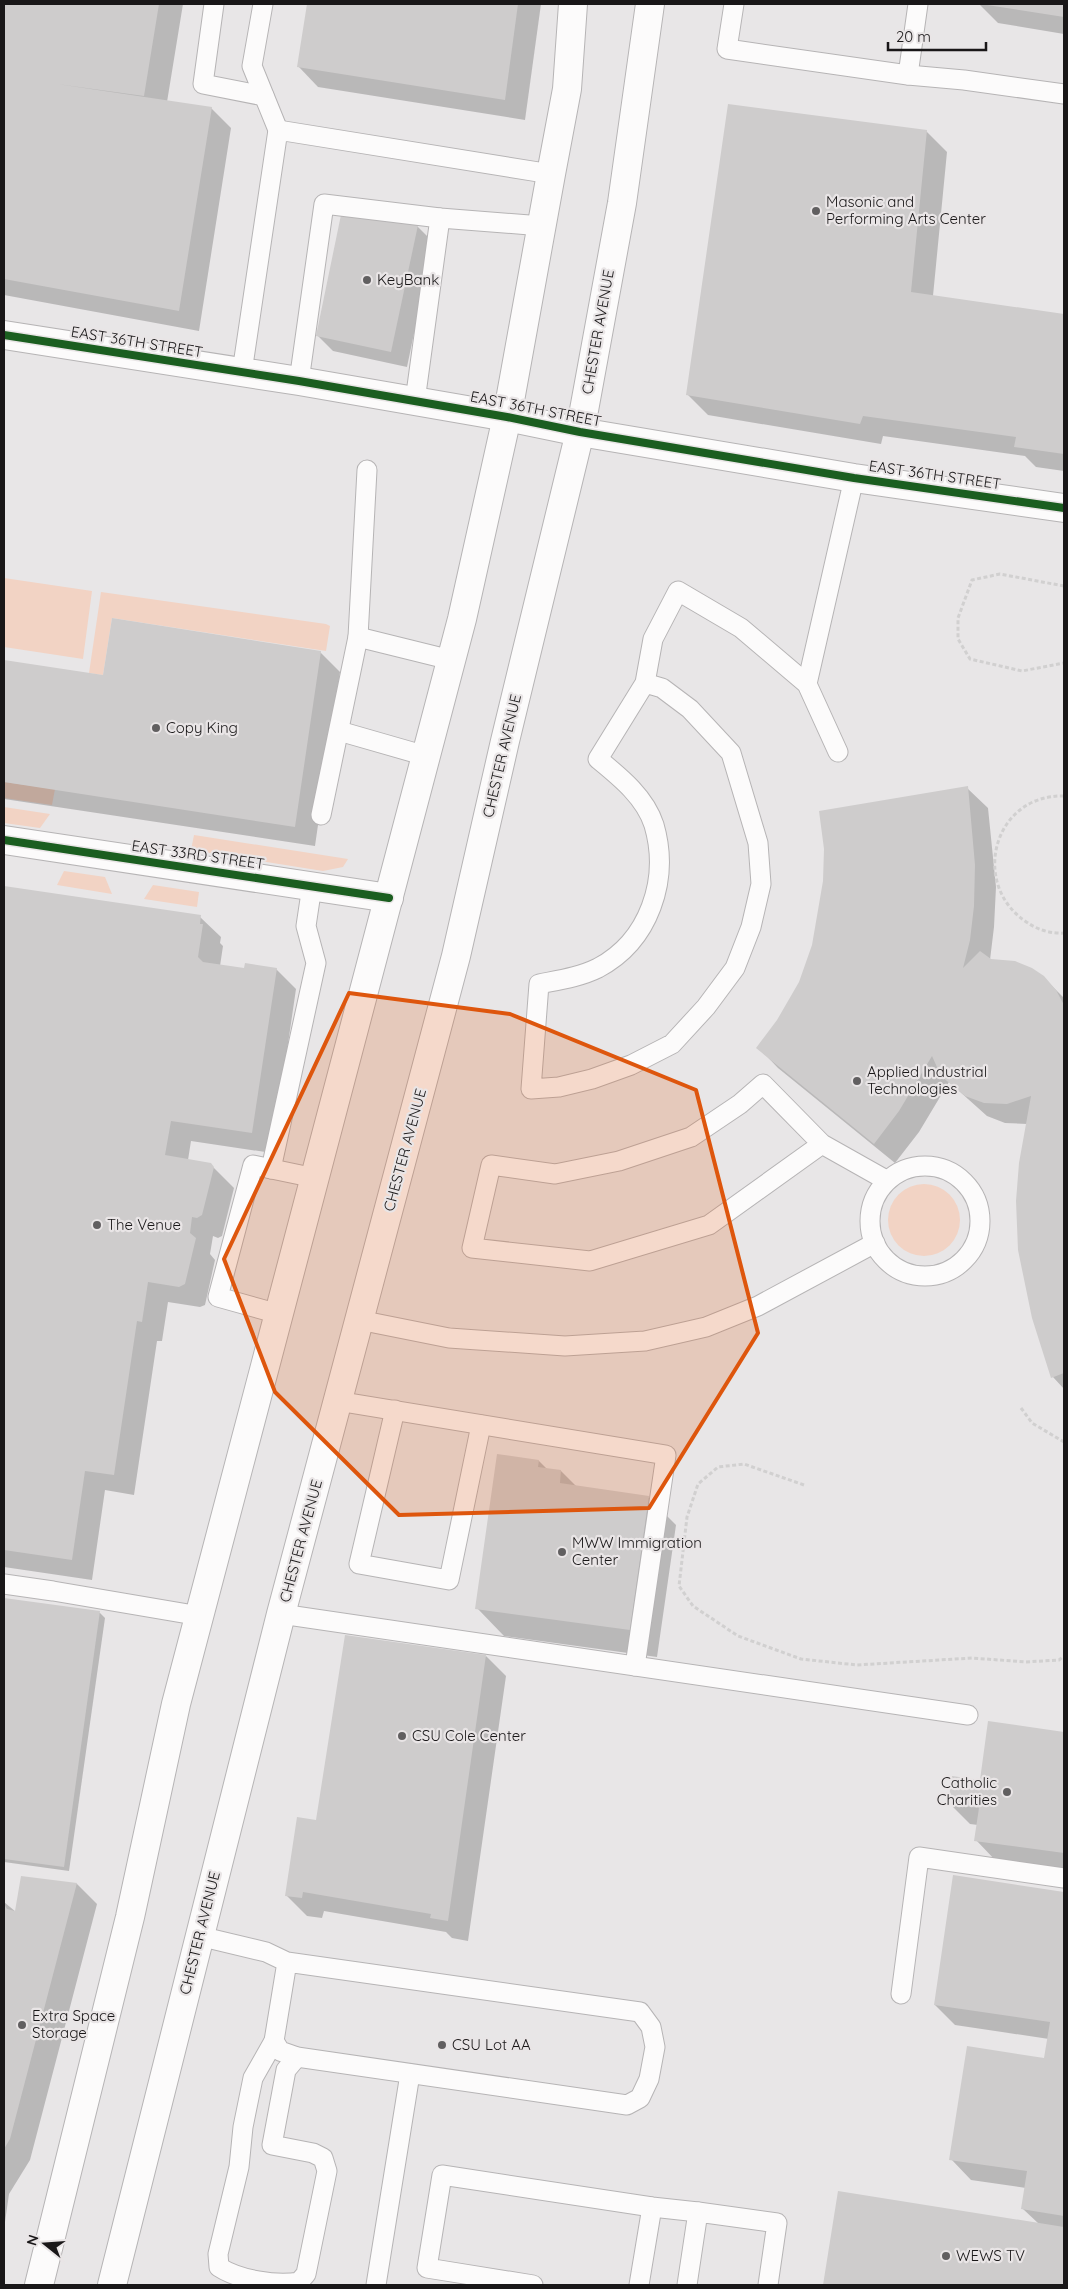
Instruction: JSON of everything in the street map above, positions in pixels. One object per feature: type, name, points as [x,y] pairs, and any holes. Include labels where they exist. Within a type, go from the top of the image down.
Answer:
[{"type":"main road","points":[[38,2285],[130,1917],[176,1704],[451,660],[507,417],[567,89],[573,4]]},
{"type":"main road","name":"CHESTER AVENUE","points":[[112,2285],[281,1614],[456,956],[505,741],[580,432],[622,204],[650,4]]},
{"type":"main road","name":"EAST 36TH STREET","points":[[4,336],[299,381],[507,417],[580,432],[854,478],[1064,508]]},
{"type":"main road","name":"EAST 33RD STREET","points":[[4,840],[389,898]]},
{"type":"lane","points":[[214,4],[203,84],[264,96]]},
{"type":"lane","points":[[242,372],[278,130],[252,66],[263,4]]},
{"type":"lane","points":[[734,4],[727,49],[908,75],[1064,94]]},
{"type":"lane","points":[[908,75],[918,4]]},
{"type":"lane","points":[[278,130],[552,174]]},
{"type":"lane","points":[[299,381],[324,204],[440,218],[542,226]]},
{"type":"lane","points":[[415,401],[440,218]]},
{"type":"lane","points":[[322,815],[358,637],[367,470]]},
{"type":"lane","points":[[807,684],[854,478]]},
{"type":"lane","points":[[645,682],[662,688],[690,709],[730,753],[758,843],[761,884],[751,927],[735,968],[706,1008],[672,1044],[631,1065],[592,1080],[559,1087],[530,1089],[539,984],[568,979],[598,968],[630,945],[648,918],[658,890],[658,852],[654,824],[642,802],[626,782],[598,760],[645,682],[653,639],[678,590],[741,628],[807,684],[838,752]]},
{"type":"lane","points":[[358,637],[451,660]]},
{"type":"lane","points":[[339,731],[426,756]]},
{"type":"lane","points":[[271,1169],[316,963],[306,926],[312,886]]},
{"type":"lane","points":[[822,1144],[709,1225],[590,1261],[472,1248],[491,1165],[554,1174],[619,1161],[691,1137],[740,1104],[764,1084],[822,1144],[886,1180]]},
{"type":"lane","points":[[279,1314],[218,1297],[253,1165],[315,1178]]},
{"type":"lane","points":[[936,1166],[960,1177],[976,1199],[981,1225],[972,1251],[953,1270],[927,1277],[901,1272],[880,1255],[875,1242],[870,1230],[872,1203],[886,1180],[910,1167],[936,1166]]},
{"type":"lane","points":[[359,1320],[449,1338],[565,1346],[645,1341],[706,1327],[758,1306],[875,1242]]},
{"type":"lane","points":[[337,1401],[666,1455],[634,1666]]},
{"type":"lane","points":[[395,1410],[359,1564],[449,1580],[481,1425]]},
{"type":"lane","points":[[4,1584],[200,1616]]},
{"type":"lane","points":[[281,1614],[968,1715]]},
{"type":"lane","points":[[901,1994],[919,1857],[1064,1878]]},
{"type":"lane","points":[[199,1936],[266,1952],[288,1962],[640,2012],[651,2027],[654,2047],[650,2079],[640,2098],[627,2105],[297,2057],[280,2051],[274,2041]]},
{"type":"lane","points":[[239,2167],[255,2150],[272,2145],[313,2153],[323,2158],[327,2171],[306,2274],[299,2282],[283,2285],[229,2274],[219,2267],[218,2254],[239,2167],[243,2127],[253,2078],[274,2041],[288,1962]]},
{"type":"lane","points":[[272,2145],[286,2070],[297,2057]]},
{"type":"lane","points":[[376,2285],[410,2074]]},
{"type":"lane","points":[[533,2285],[426,2268],[442,2175],[652,2207],[777,2223],[768,2285]]},
{"type":"lane","points":[[639,2285],[652,2207]]},
{"type":"lane","points":[[687,2285],[698,2212]]},
{"type":"path","points":[[1064,586],[1000,574],[972,580],[958,618],[958,639],[970,659],[1013,669],[1022,671],[1064,663]]},
{"type":"path","points":[[1064,796],[1054,796],[1032,802],[1014,815],[1001,833],[994,854],[994,876],[1002,898],[1016,916],[1036,928],[1064,933]]},
{"type":"path","points":[[1021,1408],[1032,1423],[1064,1442]]},
{"type":"path","points":[[804,1485],[744,1464],[718,1467],[698,1484],[687,1517],[679,1586],[693,1606],[738,1636],[801,1659],[857,1665],[972,1658],[1026,1662],[1059,1660],[1064,1656]]},
{"type":"highlighted area","points":[[349,993],[510,1014],[696,1090],[758,1333],[649,1508],[399,1515],[275,1392],[224,1259]]},
{"type":"shaded area","points":[[4,578],[92,591],[83,659],[4,647]]},
{"type":"shaded area","points":[[101,592],[326,624],[330,626],[326,651],[112,618],[103,675],[89,673]]},
{"type":"shaded area","points":[[4,782],[55,789],[52,805],[4,798]]},
{"type":"shaded area","points":[[4,807],[50,814],[40,828],[4,823]]},
{"type":"shaded area","points":[[194,835],[348,859],[343,867],[323,871],[191,850]]},
{"type":"shaded area","points":[[64,871],[105,877],[112,894],[57,885]]},
{"type":"shaded area","points":[[153,885],[199,892],[197,907],[144,899]]},
{"type":"shaded area","points":[[931,1184],[950,1194],[958,1206],[960,1220],[958,1234],[950,1246],[938,1254],[917,1256],[898,1246],[890,1234],[888,1213],[898,1194],[910,1186]]},
{"type":"building","points":[[4,4],[159,4],[144,96],[57,84],[212,107],[179,311],[4,279]]},
{"type":"building","points":[[307,4],[518,4],[505,100],[297,67]]},
{"type":"building","points":[[1064,4],[1064,17],[987,5]]},
{"type":"building","name":"Masonic and Performing Arts Center","points":[[728,104],[927,130],[911,292],[1064,314],[1064,454],[1014,447],[1016,437],[863,416],[860,424],[686,395]]},
{"type":"building","name":"KeyBank","points":[[342,210],[418,225],[391,352],[316,336]]},
{"type":"building","name":"Copy King","points":[[112,618],[321,651],[295,827],[4,782],[4,660],[103,675]]},
{"type":"building","name":"Applied Industrial Technologies","points":[[968,786],[975,865],[974,906],[970,940],[963,968],[980,951],[991,959],[1015,961],[1032,968],[1044,976],[1056,990],[1064,1005],[1064,1373],[1051,1378],[1032,1318],[1018,1250],[1016,1201],[1019,1163],[1031,1096],[1007,1104],[984,1103],[965,1096],[941,1076],[932,1056],[899,1111],[874,1144],[756,1048],[777,1020],[799,982],[812,945],[823,881],[824,849],[819,811]]},
{"type":"building","name":"The Venue","points":[[4,886],[201,915],[200,924],[203,924],[198,957],[203,962],[244,968],[245,963],[277,968],[252,1133],[171,1121],[165,1155],[211,1163],[214,1167],[202,1215],[197,1218],[192,1217],[190,1233],[196,1238],[185,1284],[179,1287],[148,1282],[142,1322],[137,1321],[114,1475],[85,1471],[72,1560],[4,1550]]},
{"type":"building","name":"MWW Immigration Center","points":[[497,1454],[539,1460],[538,1467],[561,1470],[560,1483],[649,1496],[630,1630],[475,1609]]},
{"type":"building","points":[[4,1598],[100,1611],[64,1867],[4,1859]]},
{"type":"building","name":"CSU Cole Center","points":[[345,1635],[486,1655],[448,1921],[430,1918],[431,1914],[303,1892],[302,1898],[285,1896],[297,1817],[316,1820]]},
{"type":"building","name":"Catholic Charities","points":[[988,1721],[1064,1732],[1064,1853],[974,1841],[979,1808],[948,1804],[952,1776],[980,1780]]},
{"type":"building","points":[[953,1875],[1064,1892],[1064,2216],[1021,2209],[1027,2171],[949,2160],[967,2046],[1044,2058],[1050,2022],[934,2005]]},
{"type":"building","name":"Extra Space Storage","points":[[21,1876],[77,1883],[10,2139],[4,2149],[4,1904],[7,1909],[15,1911]]},
{"type":"building","name":"WEWS TV","points":[[838,2191],[1064,2227],[1064,2285],[823,2285]]},
{"type":"cycle path","points":[[4,335],[299,381],[507,417],[580,432],[854,478],[1064,508]]},
{"type":"cycle path","points":[[4,840],[389,898]]},
{"type":"place","name":"Masonic and Performing Arts Center","points":[[816,211]]},
{"type":"place","name":"KeyBank","points":[[367,280]]},
{"type":"place","name":"Copy King","points":[[156,728]]},
{"type":"place","name":"Applied Industrial Technologies","points":[[857,1081]]},
{"type":"place","name":"The Venue","points":[[97,1225]]},
{"type":"place","name":"MWW Immigration Center","points":[[562,1552]]},
{"type":"place","name":"CSU Cole Center","points":[[402,1736]]},
{"type":"place","name":"Catholic Charities","points":[[1007,1792]]},
{"type":"place","name":"Extra Space Storage","points":[[22,2025]]},
{"type":"place","name":"CSU Lot AA","points":[[442,2045]]},
{"type":"place","name":"WEWS TV","points":[[946,2256]]}]
